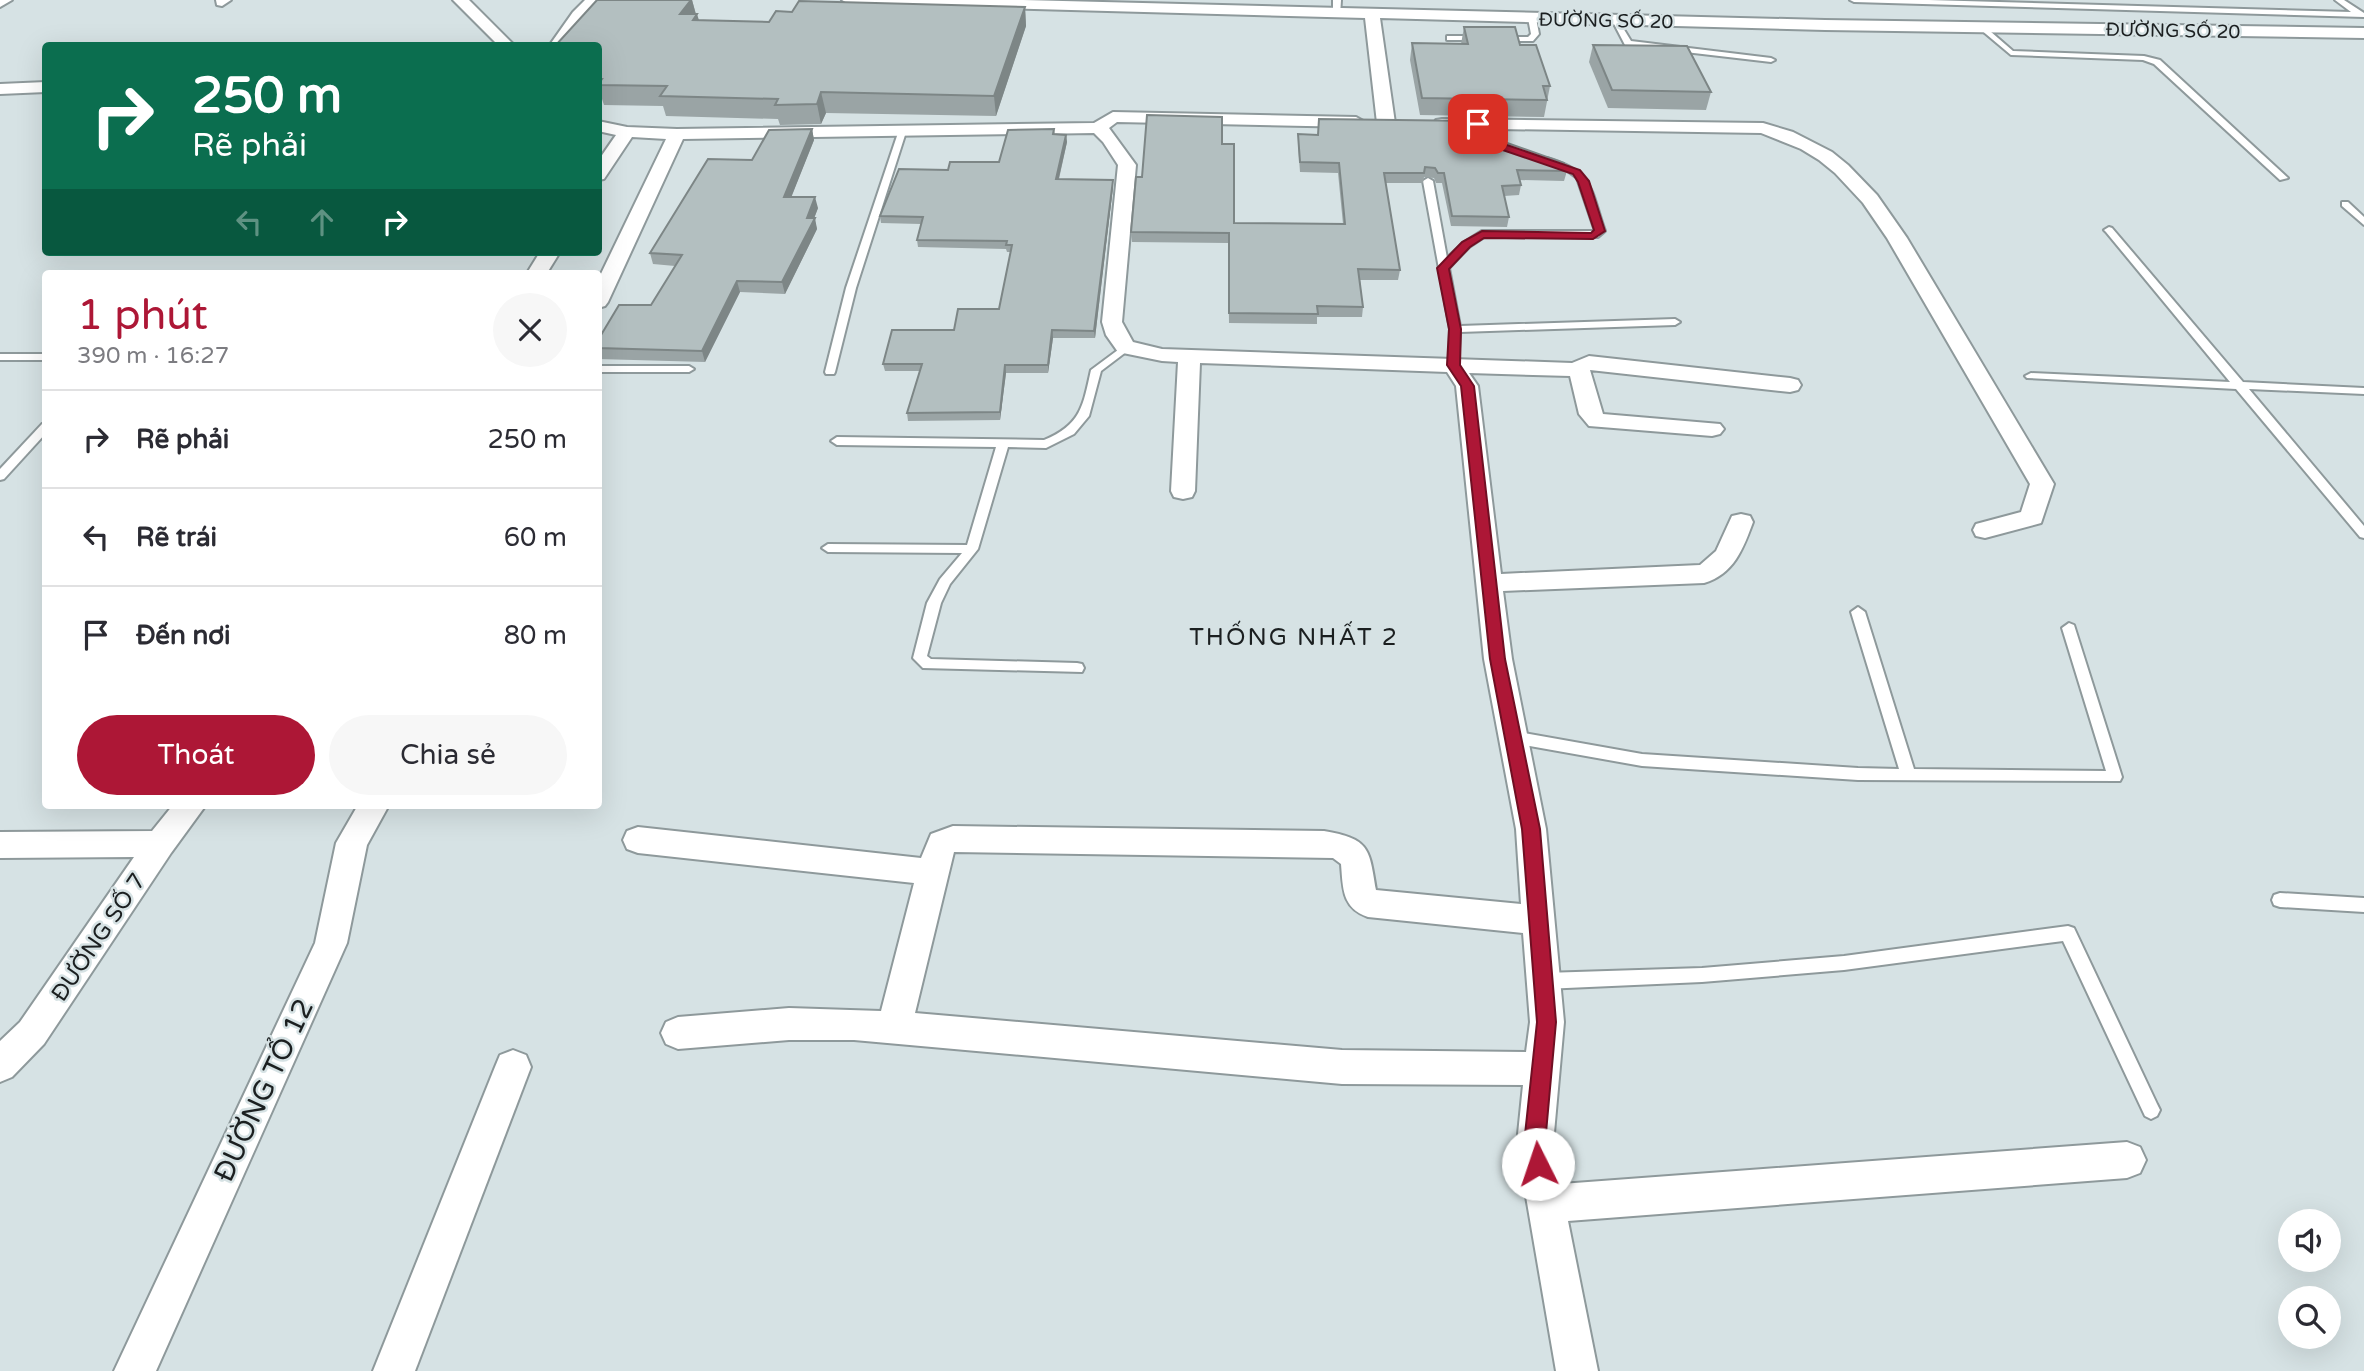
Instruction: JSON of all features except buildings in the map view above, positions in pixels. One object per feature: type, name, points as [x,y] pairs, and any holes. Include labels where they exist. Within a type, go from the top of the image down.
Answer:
[{"type":"street","points":[[0,3],[5,0]]},
{"type":"street","points":[[460,0],[504,42]]},
{"type":"street","points":[[559,42],[578,15],[594,0]]},
{"type":"street","name":"ĐƯỜNG SỐ 20","points":[[849,0],[1337,7],[1372,14],[2364,33]]},
{"type":"street","points":[[602,127],[626,132],[677,134],[1097,128],[1113,117],[1392,123],[1372,14]]},
{"type":"street","points":[[0,89],[42,87]]},
{"type":"street","points":[[1425,123],[1482,130],[1763,128],[1792,136],[1844,167],[1871,198],[1897,238],[2042,484],[2032,517],[1986,530]]},
{"type":"street","points":[[1097,128],[1110,139],[1127,165],[1112,322],[1126,347],[1162,355],[1579,370]]},
{"type":"street","points":[[602,169],[626,132]]},
{"type":"street","points":[[602,293],[677,134]]},
{"type":"street","points":[[1183,491],[1189,356]]},
{"type":"street","points":[[1712,429],[1592,419],[1579,370],[1582,365],[1589,363],[1790,385]]},
{"type":"street","points":[[1454,365],[1468,386],[1498,659],[1531,829],[1546,1022],[1535,1144],[1577,1371]]},
{"type":"street","points":[[1490,583],[1704,574],[1716,570],[1723,563],[1741,522]]},
{"type":"street","name":"ĐƯỜNG SỐ 7","points":[[0,1065],[32,1033],[160,844],[188,809]]},
{"type":"street","name":"ĐƯỜNG TỔ 12","points":[[135,1371],[331,943],[352,843],[372,809]]},
{"type":"street","points":[[894,1028],[939,847],[953,839],[1324,844],[1341,847],[1356,858],[1360,896],[1368,903],[1538,920]]},
{"type":"street","points":[[638,840],[932,872]]},
{"type":"street","points":[[0,845],[160,844]]},
{"type":"street","points":[[678,1032],[789,1024],[894,1028],[1342,1067],[1542,1069]]},
{"type":"street","points":[[394,1371],[513,1067]]},
{"type":"street","points":[[1546,1204],[2127,1160]]},
{"type":"lane","points":[[1854,0],[2361,15]]},
{"type":"lane","points":[[2339,0],[2361,15]]},
{"type":"lane","points":[[1450,38],[1530,39],[1535,34],[1532,18]]},
{"type":"lane","points":[[1614,20],[1628,43],[1770,60]]},
{"type":"lane","points":[[1983,27],[2007,51],[2017,55],[2144,58],[2157,62],[2283,178]]},
{"type":"lane","points":[[830,372],[851,288],[902,132]]},
{"type":"lane","points":[[1443,268],[1466,245],[1482,234],[1598,234],[1600,231],[1581,177],[1569,168],[1542,159]]},
{"type":"lane","points":[[1428,181],[1455,329],[1454,365]]},
{"type":"lane","points":[[2345,204],[2364,222]]},
{"type":"lane","points":[[2109,230],[2364,534]]},
{"type":"lane","points":[[1455,329],[1675,322]]},
{"type":"lane","points":[[837,441],[1046,444],[1065,438],[1086,418],[1096,370],[1126,347]]},
{"type":"lane","points":[[0,357],[42,357]]},
{"type":"lane","points":[[602,369],[689,369]]},
{"type":"lane","points":[[2031,376],[2364,391]]},
{"type":"lane","points":[[0,476],[42,430]]},
{"type":"lane","points":[[1003,443],[972,549],[945,582],[934,603],[920,658],[923,662],[936,665],[1077,668]]},
{"type":"lane","points":[[828,548],[972,549]]},
{"type":"lane","points":[[1858,612],[1908,773]]},
{"type":"lane","points":[[1513,737],[1642,760],[1858,774],[2115,777],[2069,628]]},
{"type":"lane","points":[[2280,900],[2364,905]]},
{"type":"lane","points":[[1544,981],[1702,975],[1844,963],[2068,933],[2151,1110]]},
{"type":"district","name":"THỐNG NHẤT 2","points":[[1294,637]]},
{"type":"route","points":[[1478,124],[1485,137],[1498,145],[1576,172],[1583,181],[1600,231],[1593,236],[1482,234],[1475,237],[1443,268],[1455,329],[1454,365],[1468,386],[1498,659],[1531,829],[1546,1022],[1535,1144],[1538,1164]]}]
